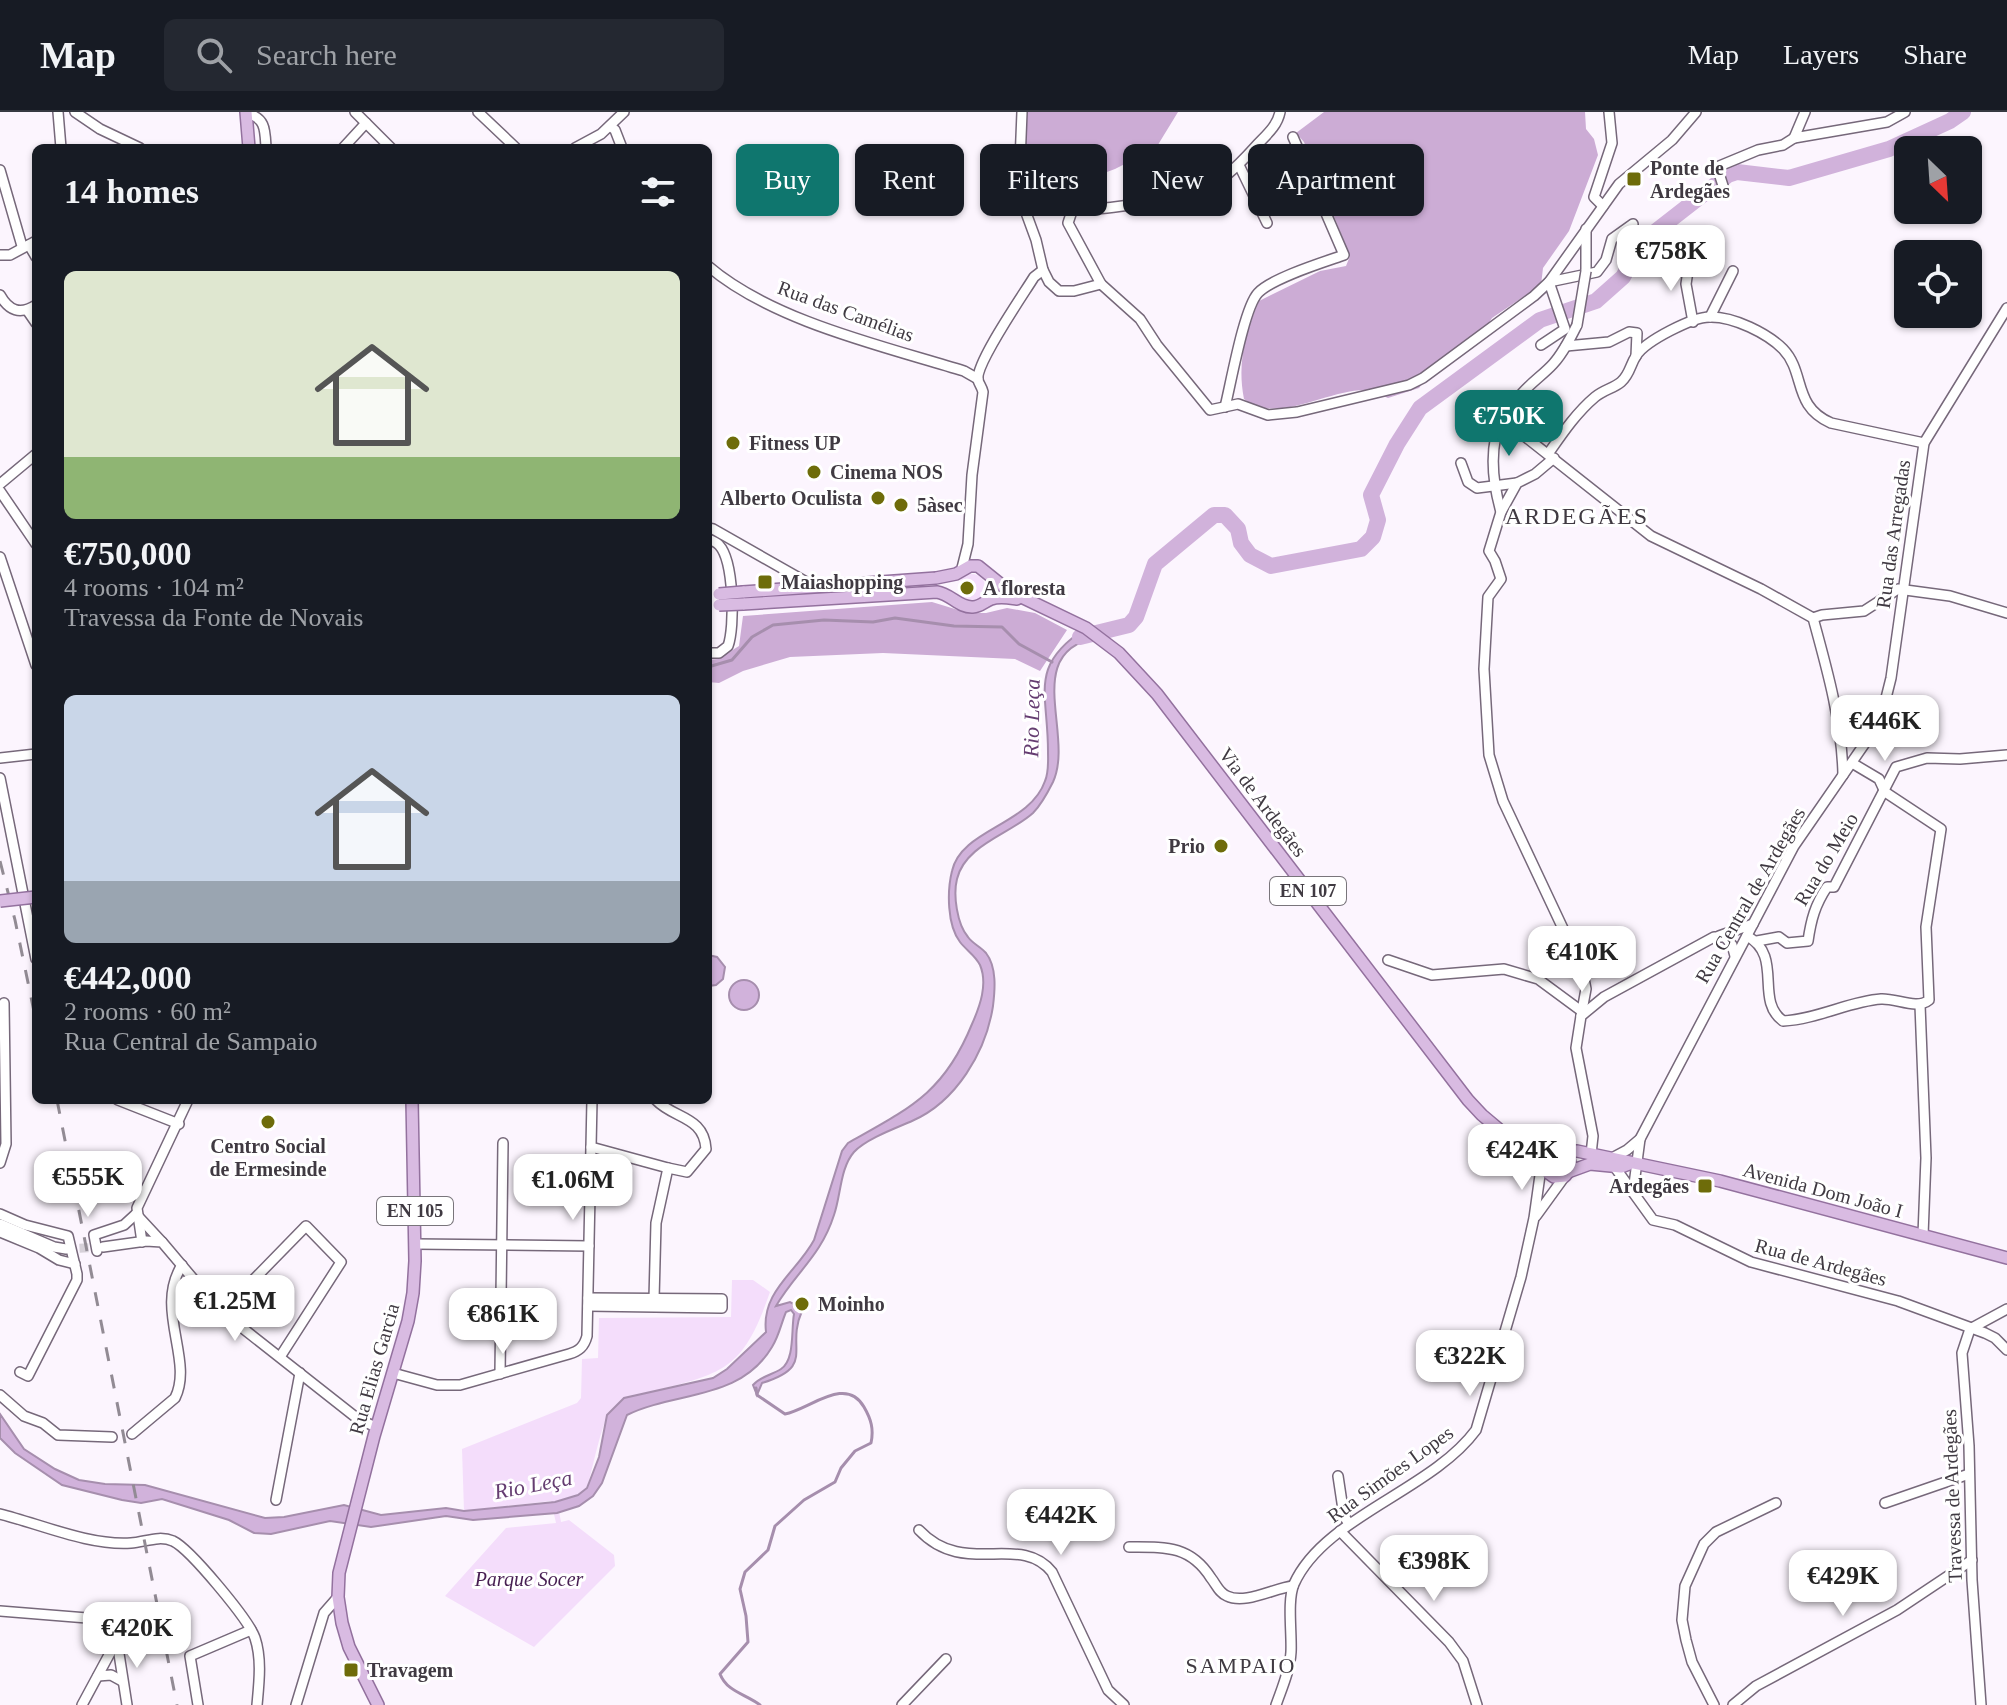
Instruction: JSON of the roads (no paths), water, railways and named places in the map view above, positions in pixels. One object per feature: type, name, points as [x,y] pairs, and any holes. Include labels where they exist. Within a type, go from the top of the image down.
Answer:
[{"type":"main road","points":[[246,112],[249,144]]},
{"type":"main road","name":"Via de Ardegães","points":[[743,598],[815,587],[936,578],[978,566],[1009,591],[1069,618],[1119,653],[1157,694],[1468,1100],[1540,1166]]},
{"type":"main road","points":[[954,597],[951,589],[959,571]]},
{"type":"main road","points":[[988,600],[993,584],[991,576]]},
{"type":"main road","name":"Via de Ardegães","points":[[713,600],[937,592],[954,597],[966,607],[1004,597],[1034,602]]},
{"type":"main road","points":[[0,901],[32,897]]},
{"type":"main road","name":"Rua Elias Garcia","points":[[341,1618],[339,1573],[413,1293],[412,1104]]},
{"type":"main road","name":"Via de Ardegães","points":[[1497,1129],[1556,1150]]},
{"type":"main road","points":[[1540,1166],[1542,1153],[1556,1150],[1569,1158],[1571,1168],[1566,1174]]},
{"type":"main road","name":"Avenida Dom João I","points":[[1556,1150],[1591,1154],[1613,1162],[1720,1181],[2007,1258]]},
{"type":"main road","name":"Avenida Dom João I","points":[[1566,1174],[1590,1164],[1613,1162]]},
{"type":"main road","name":"EN 107","points":[[1540,1166],[1554,1177],[1566,1174]]},
{"type":"main road","name":"EN 105","points":[[341,1618],[349,1647],[378,1705]]},
{"type":"street","points":[[58,112],[61,144]]},
{"type":"street","points":[[75,112],[100,129],[132,144]]},
{"type":"street","points":[[246,112],[261,119],[265,125],[266,144]]},
{"type":"street","points":[[355,112],[387,144]]},
{"type":"street","points":[[478,112],[512,144]]},
{"type":"street","points":[[610,126],[613,112]]},
{"type":"street","points":[[581,144],[610,126],[624,112]]},
{"type":"street","points":[[1020,144],[1022,112]]},
{"type":"street","points":[[1603,206],[1594,197],[1612,143],[1609,112]]},
{"type":"street","points":[[1070,216],[1068,223],[1101,284],[1140,319],[1210,410],[1238,404],[1268,415],[1283,414],[1409,385],[1471,342],[1549,282],[1619,184],[1672,140],[1696,112]]},
{"type":"street","points":[[1794,138],[1805,112]]},
{"type":"street","points":[[1725,192],[1717,167],[1758,150],[1783,145],[1794,138],[1887,122],[1905,112]]},
{"type":"street","points":[[1107,207],[1191,196],[1211,187],[1239,165],[1278,117]]},
{"type":"street","points":[[347,144],[366,123]]},
{"type":"street","points":[[610,126],[620,144]]},
{"type":"street","points":[[1225,407],[1250,307],[1259,292],[1299,270],[1344,255],[1293,137]]},
{"type":"street","points":[[1239,165],[1267,223]]},
{"type":"street","points":[[0,170],[29,244],[10,255],[0,255]]},
{"type":"street","points":[[1027,216],[1049,282],[1059,291],[1074,291],[1101,284]]},
{"type":"street","points":[[1549,282],[1597,272],[1606,260],[1612,239],[1633,224]]},
{"type":"street","points":[[1586,229],[1586,271],[1577,325],[1554,364],[1530,384],[1517,400],[1511,415],[1513,427],[1651,536],[1813,618],[1830,679],[1843,754],[1843,775]]},
{"type":"street","points":[[1689,264],[1686,284],[1693,322]]},
{"type":"street","name":"Rua das Camélias","points":[[712,269],[734,287],[781,309],[848,335],[964,371],[978,379]]},
{"type":"street","points":[[959,571],[968,544],[972,475],[983,392],[978,379],[986,351],[1034,277],[1043,270]]},
{"type":"street","points":[[1710,317],[1733,271]]},
{"type":"street","points":[[1541,345],[1565,329],[1549,282]]},
{"type":"street","points":[[0,295],[6,306],[15,311],[32,308]]},
{"type":"street","name":"Rua das Arregadas","points":[[1843,775],[1864,748],[1882,714],[1891,678],[1924,443],[2007,308]]},
{"type":"street","points":[[1636,356],[1667,332],[1693,322],[1710,317],[1734,322],[1769,337],[1786,352],[1807,404],[1819,418],[1924,443]]},
{"type":"street","points":[[1461,463],[1468,482],[1477,488],[1517,483],[1535,474],[1551,456],[1573,419],[1596,396],[1619,385],[1631,370],[1636,356],[1637,333],[1629,332],[1609,342],[1566,346]]},
{"type":"street","points":[[1501,512],[1492,452],[1495,433],[1503,416],[1511,415]]},
{"type":"street","points":[[0,484],[32,457]]},
{"type":"street","points":[[1517,483],[1501,512],[1489,551],[1501,579],[1488,597],[1484,669],[1489,755],[1503,801],[1582,969],[1586,989],[1576,1048],[1593,1136],[1591,1154]]},
{"type":"street","points":[[0,491],[32,538]]},
{"type":"street","points":[[712,529],[815,587]]},
{"type":"street","points":[[712,541],[719,544],[726,558],[733,619],[728,646],[719,653],[712,653]]},
{"type":"street","points":[[0,557],[32,653]]},
{"type":"street","points":[[1813,618],[1864,611],[1898,589],[1950,596],[2007,613]]},
{"type":"street","points":[[0,758],[32,754]]},
{"type":"street","name":"Rua do Meio","points":[[1757,941],[1779,937],[1787,943],[1806,943],[1810,919],[1818,901],[1827,887],[1834,887],[1896,767],[1927,758],[2007,755]]},
{"type":"street","points":[[1852,763],[1879,779],[1885,792],[1941,829],[1926,927],[1923,1235]]},
{"type":"street","name":"Rua Central de Ardegães","points":[[1634,1165],[1640,1139],[1794,846],[1843,775]]},
{"type":"street","points":[[0,778],[32,939]]},
{"type":"street","points":[[1581,1013],[1702,942],[1753,924]]},
{"type":"street","points":[[1722,936],[1732,945],[1735,957]]},
{"type":"street","points":[[1747,936],[1757,941],[1764,950],[1772,1008],[1783,1021],[1820,1015],[1878,999],[1925,1002]]},
{"type":"street","points":[[1388,960],[1432,975],[1504,969],[1538,979],[1581,1013]]},
{"type":"street","points":[[0,1163],[6,1144],[4,1003]]},
{"type":"street","points":[[128,1104],[179,1124]]},
{"type":"street","points":[[144,1242],[136,1214],[139,1203],[186,1104]]},
{"type":"street","points":[[393,1373],[437,1385],[460,1385],[578,1351],[585,1345],[592,1104]]},
{"type":"street","points":[[591,1147],[687,1172],[706,1149],[705,1136],[692,1121],[659,1104]]},
{"type":"street","name":"Rua Central de Ardegães","points":[[1613,1162],[1640,1139]]},
{"type":"street","points":[[500,1374],[503,1143]]},
{"type":"street","name":"Rua de Ardegães","points":[[1613,1162],[1653,1220],[1675,1225],[1734,1256],[1898,1301],[1995,1338],[2007,1350]]},
{"type":"street","points":[[1633,1192],[1634,1165]]},
{"type":"street","name":"Rua Simões Lopes","points":[[1293,1586],[1312,1557],[1340,1531],[1420,1480],[1461,1448],[1476,1430],[1521,1277],[1534,1218],[1540,1166]]},
{"type":"street","points":[[654,1299],[656,1223],[668,1168]]},
{"type":"street","name":"Rua Simões Lopes","points":[[1534,1218],[1566,1174]]},
{"type":"street","points":[[0,1214],[25,1225],[68,1236],[75,1264],[77,1280],[44,1346],[28,1376],[20,1372]]},
{"type":"street","points":[[136,1214],[222,1312],[358,1419],[376,1427]]},
{"type":"street","points":[[136,1214],[124,1225],[94,1235],[100,1249],[162,1242]]},
{"type":"street","points":[[0,1224],[66,1249]]},
{"type":"street","points":[[144,1242],[148,1237],[146,1226]]},
{"type":"street","points":[[222,1312],[306,1226],[341,1262],[280,1357]]},
{"type":"street","points":[[4,1237],[75,1264]]},
{"type":"street","points":[[415,1244],[589,1246]]},
{"type":"street","points":[[132,1434],[175,1398],[179,1391],[171,1301],[173,1283],[182,1265]]},
{"type":"street","points":[[722,1299],[722,1308],[588,1302],[722,1299]]},
{"type":"street","points":[[1970,1329],[2007,1309]]},
{"type":"street","name":"Travessa de Ardegães","points":[[1970,1329],[1962,1353],[1981,1705]]},
{"type":"street","points":[[276,1500],[300,1373]]},
{"type":"street","points":[[0,1395],[24,1416],[43,1423],[58,1435],[112,1437]]},
{"type":"street","points":[[1885,1503],[1969,1474]]},
{"type":"street","points":[[1338,1476],[1344,1516],[1349,1524]]},
{"type":"street","points":[[1714,1705],[1692,1662],[1686,1640],[1682,1620],[1685,1586],[1704,1544],[1716,1532],[1776,1503]]},
{"type":"street","points":[[0,1514],[103,1541],[130,1543],[148,1539],[172,1541],[181,1547],[242,1615],[251,1630],[258,1654],[257,1705]]},
{"type":"street","points":[[919,1530],[959,1554],[1016,1553],[1046,1564],[1112,1700],[1124,1705]]},
{"type":"street","points":[[1340,1531],[1449,1642],[1463,1661],[1477,1705]]},
{"type":"street","points":[[1129,1547],[1183,1551],[1196,1558],[1219,1591],[1228,1597],[1241,1598],[1293,1586],[1291,1656],[1276,1705]]},
{"type":"street","points":[[1733,1705],[1756,1686],[1897,1610],[1972,1560]]},
{"type":"street","name":"Rua Elias Garcia","points":[[296,1705],[324,1613],[338,1597]]},
{"type":"street","points":[[0,1611],[112,1620],[117,1629],[127,1705]]},
{"type":"street","points":[[319,1630],[341,1618]]},
{"type":"street","points":[[198,1705],[190,1656],[251,1630]]},
{"type":"street","points":[[82,1705],[117,1640]]},
{"type":"street","points":[[902,1705],[946,1659]]},
{"type":"street","points":[[98,1676],[111,1675],[122,1681]]},
{"type":"waterway","name":"Rio Leça","points":[[1080,637],[1129,625],[1136,617],[1155,564],[1214,515],[1225,515],[1238,529],[1241,543],[1250,555],[1271,566],[1361,549],[1373,537],[1378,520],[1371,495],[1420,408],[1540,320],[1596,301],[1623,277],[1642,242],[1728,175],[1737,172],[1789,178],[1889,149],[1963,112]]},
{"type":"waterway","points":[[712,666],[732,660],[752,637],[773,625],[824,620],[873,622],[895,618],[954,626],[1002,627],[1019,644],[1052,662]]},
{"type":"waterway","points":[[756,1388],[757,1395],[785,1414],[827,1397],[848,1394],[864,1407],[872,1433],[871,1443],[855,1451],[841,1468],[835,1482],[804,1500],[775,1526],[768,1550],[745,1572],[740,1589],[748,1642],[720,1674],[732,1689],[760,1705]]},
{"type":"tunnel","points":[[66,1249],[103,1247]]},
{"type":"railway","points":[[0,861],[32,1002]]},
{"type":"railway","points":[[58,1104],[177,1705]]},
{"type":"place","name":"Ponte de Ardegães","points":[[1634,179]]},
{"type":"place","name":"Fitness UP","points":[[733,443]]},
{"type":"place","name":"Cinema NOS","points":[[814,472]]},
{"type":"place","name":"Alberto Oculista","points":[[878,498]]},
{"type":"place","name":"5àsec","points":[[901,505]]},
{"type":"place","name":"Maiashopping","points":[[765,582]]},
{"type":"place","name":"A floresta","points":[[967,588]]},
{"type":"place","name":"Prio","points":[[1221,846]]},
{"type":"place","name":"Centro Social de Ermesinde","points":[[268,1122]]},
{"type":"place","name":"Ardegães","points":[[1705,1186]]},
{"type":"place","name":"Moinho","points":[[802,1304]]},
{"type":"place","name":"Travagem","points":[[351,1670]]},
{"type":"district","name":"ARDEGÃES","points":[[1577,516]]},
{"type":"district","name":"SAMPAIO","points":[[1241,1665]]},
{"type":"park label","name":"Parque Socer","points":[[529,1579]]}]
